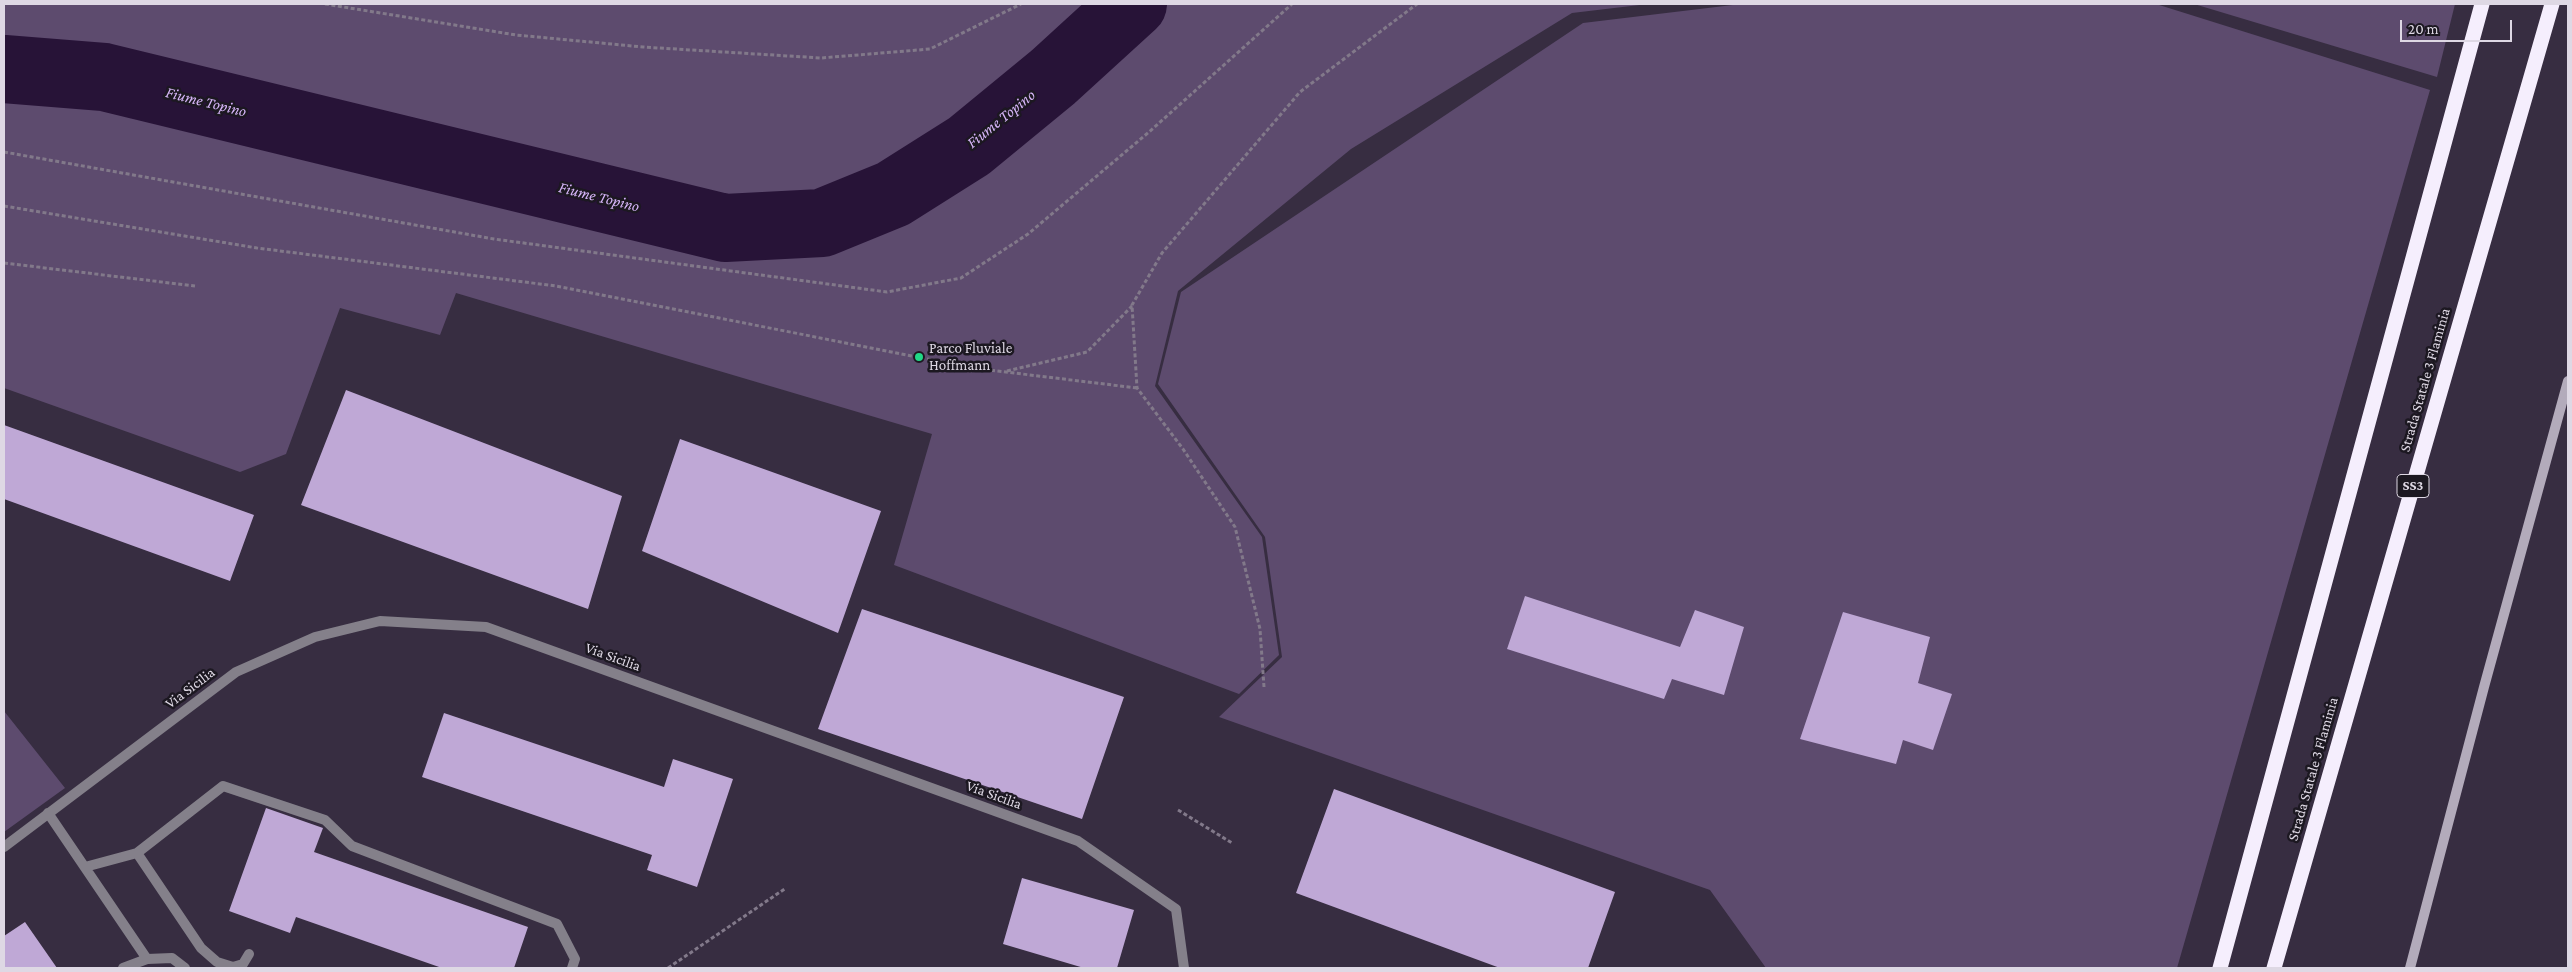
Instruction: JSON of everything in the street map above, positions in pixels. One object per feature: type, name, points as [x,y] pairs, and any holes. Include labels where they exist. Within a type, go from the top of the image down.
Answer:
[{"type":"highway","points":[[2220,968],[2482,4]]},
{"type":"highway","name":"Strada Statale 3 Flaminia","points":[[2274,968],[2552,4]]},
{"type":"main road","points":[[2410,968],[2484,687],[2568,381]]},
{"type":"street","name":"Via Sicilia","points":[[4,847],[236,672],[315,637],[380,622],[486,628],[1078,841],[1176,909],[1184,968]]},
{"type":"street","points":[[85,867],[137,853],[223,786],[325,820],[352,846],[557,924],[575,960],[572,968]]},
{"type":"street","points":[[48,814],[147,959]]},
{"type":"street","points":[[137,853],[169,904],[206,953],[217,962],[233,967],[243,964],[250,954]]},
{"type":"street","points":[[123,968],[147,959],[172,958],[186,968]]},
{"type":"path","points":[[325,4],[516,35],[643,48],[821,58],[930,49],[1021,4]]},
{"type":"path","points":[[4,152],[494,239],[888,292],[961,278],[1028,234],[1149,132],[1292,4]]},
{"type":"path","points":[[1005,372],[1087,352],[1132,305],[1162,253],[1300,92],[1417,4]]},
{"type":"path","points":[[4,206],[257,248],[556,286],[973,368],[1137,388]]},
{"type":"path","points":[[4,263],[195,286]]},
{"type":"path","points":[[1132,305],[1137,388],[1183,448],[1235,527],[1260,629],[1264,687]]},
{"type":"path","points":[[1178,810],[1232,843]]},
{"type":"path","points":[[668,968],[786,888]]},
{"type":"shaded area","name":"Parco Fluviale Hoffmann","points":[[4,4],[1648,4],[1572,13],[1351,149],[1178,291],[1155,386],[1262,537],[1279,655],[1239,694],[894,565],[932,434],[456,293],[440,335],[340,308],[286,454],[240,472],[4,388]]},
{"type":"shaded area","points":[[1741,4],[2156,4],[2430,90],[2177,968],[1766,968],[1710,890],[1219,717],[1282,657],[1265,537],[1158,384],[1181,292],[1583,23]]},
{"type":"shaded area","points":[[2194,4],[2455,4],[2437,77]]},
{"type":"shaded area","points":[[4,711],[65,788],[4,832]]},
{"type":"building","points":[[346,390],[622,496],[588,609],[301,505]]},
{"type":"building","points":[[4,425],[254,515],[230,581],[4,499]]},
{"type":"building","points":[[680,439],[881,511],[838,633],[642,551]]},
{"type":"building","points":[[1525,596],[1680,647],[1695,610],[1744,627],[1724,695],[1672,679],[1664,699],[1507,649]]},
{"type":"building","points":[[862,609],[1124,697],[1082,819],[818,729]]},
{"type":"building","points":[[1843,612],[1930,637],[1918,683],[1952,694],[1933,750],[1903,740],[1896,764],[1800,739]]},
{"type":"building","points":[[444,713],[664,787],[673,759],[733,779],[697,887],[647,870],[652,855],[422,777]]},
{"type":"building","points":[[1334,789],[1615,892],[1588,968],[1500,968],[1296,893]]},
{"type":"building","points":[[266,808],[323,828],[314,852],[528,927],[514,968],[442,968],[296,917],[290,933],[229,911]]},
{"type":"building","points":[[1022,878],[1134,910],[1117,968],[1084,968],[1003,944]]},
{"type":"building","points":[[25,922],[57,968],[4,968],[4,936]]},
{"type":"waterway","name":"Fiume Topino","points":[[4,69],[104,77],[725,228],[822,223],[893,194],[969,146],[1053,77],[1133,4]]},
{"type":"place","name":"Parco Fluviale Hoffmann","points":[[919,357]]}]
